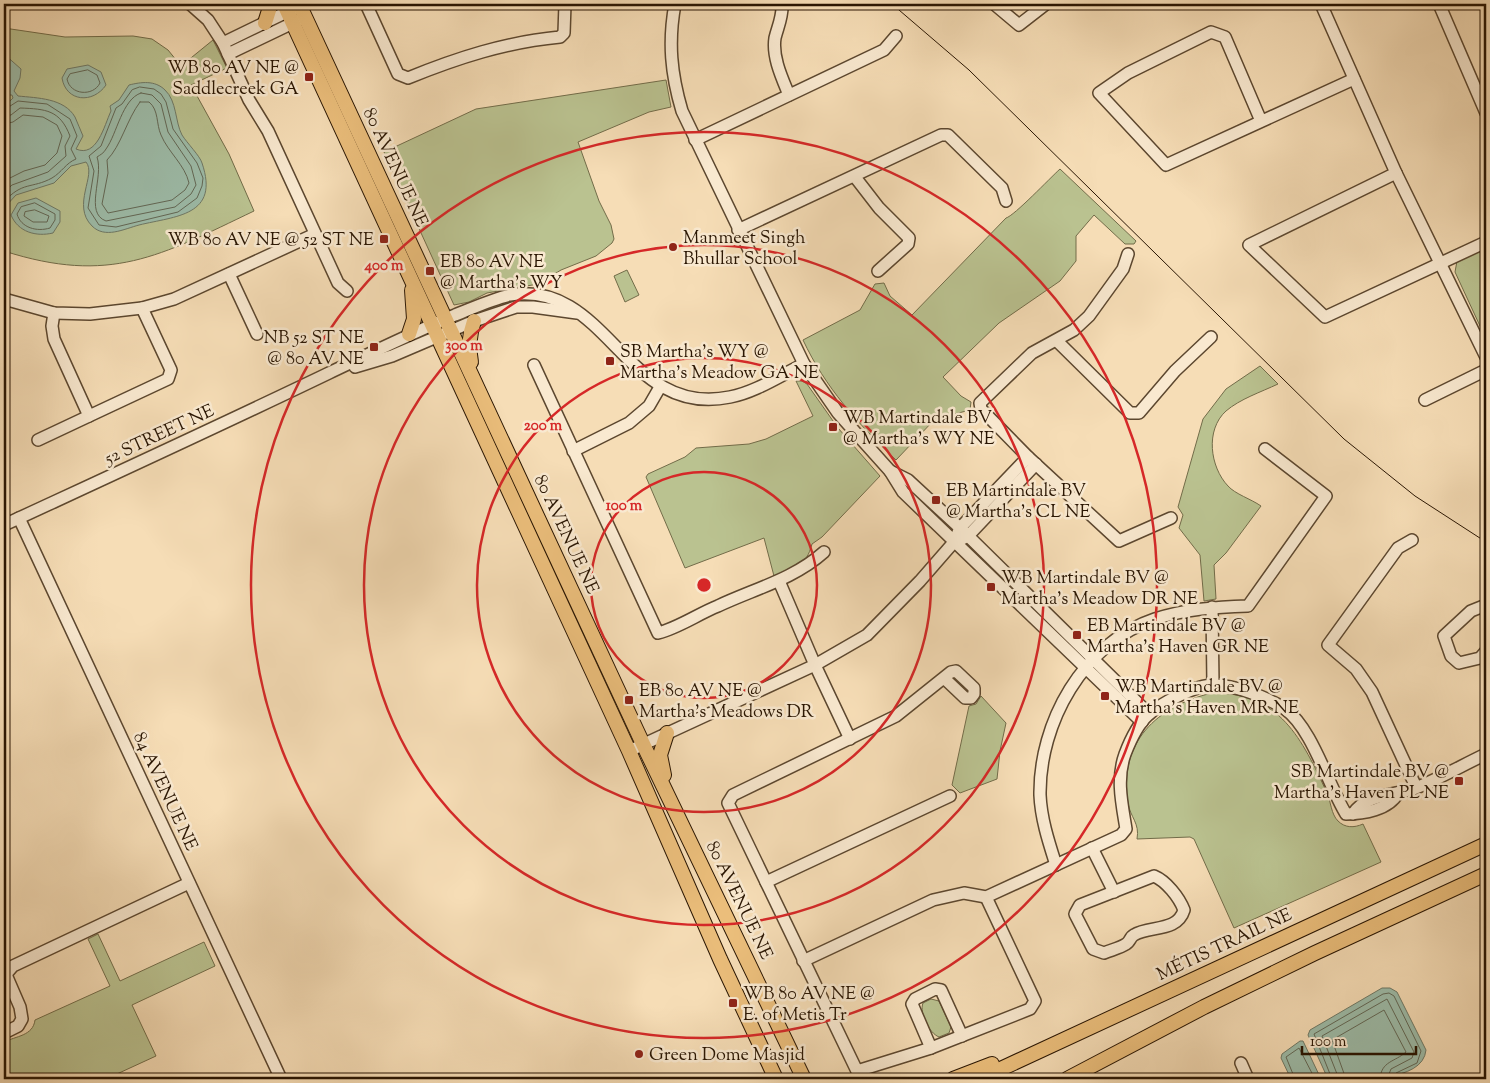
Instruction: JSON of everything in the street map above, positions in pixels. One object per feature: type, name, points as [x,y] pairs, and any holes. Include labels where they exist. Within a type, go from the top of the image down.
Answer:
[{"type":"main road","points":[[265,23],[271,4]]},
{"type":"main road","name":"80 AVENUE NE","points":[[295,11],[410,274],[629,751],[774,1079]]},
{"type":"main road","name":"80 AVENUE NE","points":[[295,11],[449,325],[643,744],[804,1077]]},
{"type":"main road","points":[[409,334],[414,319],[415,307],[410,274]]},
{"type":"main road","points":[[474,321],[470,332],[469,346],[476,382]]},
{"type":"main road","points":[[667,733],[660,755],[671,802]]},
{"type":"main road","name":"MÉTIS TRAIL NE","points":[[979,1079],[1486,844]]},
{"type":"main road","points":[[1074,1079],[1204,1007],[1486,874]]},
{"type":"main road","points":[[738,996],[784,1079]]},
{"type":"main road","points":[[953,1079],[1006,1059],[1034,1053]]},
{"type":"main road","points":[[1001,1079],[1014,1072],[1034,1053]]},
{"type":"main road","points":[[1067,1079],[1109,1059]]},
{"type":"street","points":[[190,4],[208,20],[223,43],[249,100],[268,131],[338,283],[347,291]]},
{"type":"street","points":[[366,4],[398,74],[408,78],[447,62],[493,48],[560,37],[564,33],[565,4]]},
{"type":"street","points":[[675,4],[670,37],[674,81],[682,111],[804,364],[838,413],[890,471],[903,492],[954,542],[1088,662],[1146,718]]},
{"type":"street","points":[[782,4],[783,12],[775,40],[778,68],[789,95]]},
{"type":"street","points":[[994,4],[1019,25],[1046,4]]},
{"type":"street","points":[[1321,4],[1396,172],[1486,357]]},
{"type":"street","points":[[1439,4],[1486,114]]},
{"type":"street","points":[[223,43],[295,11]]},
{"type":"street","points":[[228,54],[295,11]]},
{"type":"street","points":[[1261,121],[1225,37],[1212,32],[1128,73],[1098,93],[1166,165],[1354,80]]},
{"type":"street","points":[[695,140],[884,50],[896,36]]},
{"type":"street","points":[[738,230],[941,135],[948,135],[1002,188],[1006,201]]},
{"type":"street","points":[[1396,172],[1249,245],[1325,317],[1486,242]]},
{"type":"street","points":[[854,177],[879,208],[909,238],[908,244],[878,271]]},
{"type":"street","points":[[4,300],[54,313],[90,314],[142,308],[174,299],[315,234]]},
{"type":"street","points":[[1128,254],[1123,268],[1089,316],[1074,330],[1032,353],[980,402],[981,409],[1032,460],[1119,541],[1171,518]]},
{"type":"street","points":[[229,274],[257,334]]},
{"type":"street","points":[[449,325],[510,295],[538,295],[559,299],[607,336],[642,373],[660,387],[678,394],[698,398],[732,397],[804,364]]},
{"type":"street","points":[[449,325],[474,321],[516,307],[533,307],[579,313]]},
{"type":"street","points":[[38,440],[168,379],[171,370],[142,308]]},
{"type":"street","points":[[54,313],[52,326],[54,339],[89,416]]},
{"type":"street","name":"52 STREET NE","points":[[329,374],[392,356],[449,325]]},
{"type":"street","name":"52 STREET NE","points":[[4,525],[329,374],[409,334],[436,331]]},
{"type":"street","points":[[1057,341],[1130,413],[1139,413],[1175,371],[1211,337]]},
{"type":"street","points":[[534,365],[658,633],[753,589],[779,581],[811,564],[824,552]]},
{"type":"street","points":[[1425,400],[1486,370]]},
{"type":"street","points":[[573,451],[629,423],[648,406],[660,387]]},
{"type":"street","points":[[1056,865],[1045,829],[1040,797],[1042,762],[1049,735],[1059,711],[1088,662],[1123,635],[1153,620],[1212,607],[1248,606],[1326,496],[1265,449]]},
{"type":"street","points":[[629,751],[815,665],[867,635],[920,581],[954,542],[1032,460]]},
{"type":"street","points":[[890,471],[908,480],[964,532],[1088,662]]},
{"type":"street","name":"84 AVENUE NE","points":[[19,518],[281,1079]]},
{"type":"street","points":[[1412,540],[1398,548],[1328,645],[1356,669],[1372,692],[1416,788]]},
{"type":"street","points":[[779,581],[815,665],[850,739]]},
{"type":"street","points":[[1484,658],[1459,663],[1451,656],[1444,636],[1470,611],[1486,605]]},
{"type":"street","points":[[1212,607],[1213,685]]},
{"type":"street","points":[[945,679],[896,716],[729,798],[728,803],[857,1071],[931,1048],[1030,1009],[1035,1001],[986,897]]},
{"type":"street","points":[[803,961],[933,900],[964,893],[986,897],[1121,835],[1126,830],[1119,785],[1125,754],[1146,718],[1182,694],[1213,685],[1254,693],[1286,710],[1308,736],[1346,814],[1361,815],[1394,801],[1398,793],[1416,788],[1486,754]]},
{"type":"street","points":[[766,882],[950,796]]},
{"type":"street","points":[[1092,848],[1114,892]]},
{"type":"street","points":[[1154,876],[1161,879],[1182,904],[1184,910],[1179,920],[1157,930],[1147,929],[1132,935],[1128,943],[1104,953],[1098,953],[1093,949],[1076,914],[1077,909],[1080,905],[1114,892],[1154,876]]},
{"type":"street","points":[[4,1033],[18,1026],[22,1019],[20,1007],[7,977],[7,972],[13,966],[189,883]]},
{"type":"street","points":[[931,1048],[912,1004],[915,999],[935,989],[941,990],[962,1036]]},
{"type":"street","points":[[1241,1063],[1248,1079]]},
{"type":"green space","points":[[4,28],[65,37],[133,36],[152,39],[168,50],[181,66],[213,40],[227,68],[191,85],[229,154],[254,211],[190,241],[134,261],[105,265],[75,265],[41,261],[4,251]]},
{"type":"green space","points":[[666,80],[671,107],[649,112],[578,142],[599,201],[611,225],[614,239],[612,243],[596,256],[561,270],[538,284],[487,293],[469,302],[454,305],[384,152],[476,109]]},
{"type":"green space","points":[[1060,169],[1136,241],[1134,244],[1125,244],[1094,215],[1076,236],[1076,261],[1060,281],[999,323],[943,377],[961,396],[971,402],[970,410],[935,419],[896,460],[856,419],[832,389],[821,374],[803,340],[860,310],[875,284],[884,283],[890,296],[912,315],[1006,218],[1024,204]]},
{"type":"green space","points":[[1486,249],[1486,339],[1455,272],[1457,261]]},
{"type":"green space","points":[[627,270],[639,295],[625,302],[614,276]]},
{"type":"green space","points":[[1260,366],[1278,384],[1244,399],[1226,411],[1219,419],[1215,428],[1212,449],[1217,469],[1228,486],[1235,492],[1261,506],[1226,553],[1214,565],[1216,599],[1204,601],[1200,555],[1179,528],[1183,515],[1178,507],[1203,419],[1226,389]]},
{"type":"green space","points":[[796,381],[802,381],[807,384],[838,428],[880,476],[822,537],[812,544],[810,552],[803,562],[794,568],[774,576],[764,538],[685,568],[646,477],[648,474],[685,457],[696,448],[749,444],[766,439],[813,416]]},
{"type":"green space","points":[[1212,693],[1235,695],[1255,701],[1272,710],[1286,722],[1298,737],[1318,773],[1336,818],[1347,826],[1353,827],[1363,824],[1381,862],[1234,928],[1194,839],[1190,837],[1137,839],[1136,824],[1128,803],[1126,781],[1129,762],[1136,745],[1146,730],[1159,717],[1174,707]]},
{"type":"green space","points":[[981,696],[1006,723],[997,779],[960,793],[952,785],[969,706],[976,704]]},
{"type":"green space","points":[[98,934],[120,981],[204,942],[215,966],[132,1005],[156,1056],[106,1079],[4,1079],[4,1042],[23,1035],[31,1029],[35,1020],[110,986],[88,939]]},
{"type":"green space","points":[[931,999],[939,1001],[951,1027],[949,1033],[939,1037],[928,1027],[922,1012],[923,1003]]},
{"type":"water","points":[[4,54],[21,69],[20,78],[14,91],[18,96],[50,100],[70,111],[75,117],[83,136],[76,149],[83,151],[89,149],[99,139],[111,111],[110,106],[119,100],[129,85],[152,83],[165,90],[172,100],[182,135],[202,163],[206,181],[205,194],[200,204],[191,211],[167,219],[115,232],[97,230],[86,218],[84,209],[89,175],[89,168],[86,162],[71,166],[54,183],[16,195],[4,208],[4,107],[13,98],[12,95],[4,95]]},
{"type":"water","points":[[88,65],[101,72],[106,85],[94,95],[81,98],[74,96],[65,86],[62,78],[67,69]]},
{"type":"water","points":[[36,198],[60,211],[60,222],[53,233],[34,234],[28,232],[18,226],[11,215],[18,203]]},
{"type":"water","points":[[1382,988],[1390,988],[1397,992],[1426,1050],[1422,1061],[1401,1074],[1386,1077],[1328,1079],[1308,1035],[1310,1030]]},
{"type":"water","points":[[1300,1041],[1303,1041],[1321,1079],[1291,1079],[1281,1058],[1282,1054]]},
{"type":"tram line","points":[[892,4],[969,70],[1344,439],[1415,496],[1486,542]]},
{"type":"place","name":"WB 80 AV NE @ Saddlecreek GA","points":[[309,77]]},
{"type":"place","name":"WB 80 AV NE @ 52 ST NE","points":[[384,239]]},
{"type":"place","name":"Manmeet Singh Bhullar School","points":[[673,247]]},
{"type":"place","name":"EB 80 AV NE @ Martha's WY","points":[[430,271]]},
{"type":"place","name":"NB 52 ST NE @ 80 AV NE","points":[[374,347]]},
{"type":"place","name":"SB Martha's WY @ Martha's Meadow GA NE","points":[[610,361]]},
{"type":"place","name":"WB Martindale BV @ Martha's WY NE","points":[[833,427]]},
{"type":"place","name":"EB Martindale BV @ Martha's CL NE","points":[[936,500]]},
{"type":"place","name":"WB Martindale BV @ Martha's Meadow DR NE","points":[[991,587]]},
{"type":"place","name":"EB Martindale BV @ Martha's Haven GR NE","points":[[1077,635]]},
{"type":"place","name":"WB Martindale BV @ Martha's Haven MR NE","points":[[1105,696]]},
{"type":"place","name":"EB 80 AV NE @ Martha's Meadows DR","points":[[629,700]]},
{"type":"place","name":"SB Martindale BV @ Martha's Haven PL NE","points":[[1459,781]]},
{"type":"place","name":"WB 80 AV NE @ E. of Metis Tr","points":[[733,1003]]},
{"type":"place","name":"Green Dome Masjid","points":[[639,1054]]}]
